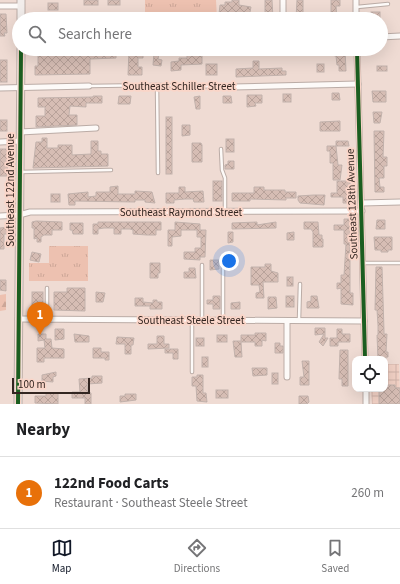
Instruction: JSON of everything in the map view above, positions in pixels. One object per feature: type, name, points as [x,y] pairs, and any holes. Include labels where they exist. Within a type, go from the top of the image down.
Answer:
[{"type":"main road","name":"Southeast 122nd Avenue","points":[[18,404],[21,56]]},
{"type":"street","points":[[283,0],[283,12]]},
{"type":"street","points":[[356,0],[356,12]]},
{"type":"street","points":[[0,6],[21,3]]},
{"type":"street","points":[[388,37],[400,36]]},
{"type":"street","name":"Southeast 128th Avenue","points":[[357,56],[365,356]]},
{"type":"street","name":"Southeast Schiller Street","points":[[233,87],[358,84]]},
{"type":"street","name":"Southeast Schiller Street","points":[[0,88],[89,86]]},
{"type":"street","points":[[20,132],[96,128]]},
{"type":"street","points":[[0,142],[20,141]]},
{"type":"street","points":[[362,203],[400,202]]},
{"type":"street","name":"Southeast Raymond Street","points":[[0,216],[19,215],[30,212],[362,212]]},
{"type":"street","name":"Southeast Steele Street","points":[[18,319],[364,321]]},
{"type":"street","points":[[287,321],[287,377]]},
{"type":"street","points":[[366,392],[366,404]]},
{"type":"lane","points":[[356,7],[388,4]]},
{"type":"lane","points":[[157,85],[158,173]]},
{"type":"lane","name":"Southeast Schiller Street","points":[[89,86],[157,85],[233,87]]},
{"type":"lane","points":[[221,149],[222,170],[225,178],[225,212]]},
{"type":"lane","points":[[20,172],[111,170]]},
{"type":"lane","points":[[363,263],[400,264]]},
{"type":"lane","points":[[202,265],[202,320]]},
{"type":"lane","points":[[222,266],[223,320]]},
{"type":"lane","points":[[299,321],[300,284]]},
{"type":"lane","points":[[47,288],[47,319]]},
{"type":"lane","points":[[192,320],[192,372]]},
{"type":"shaded area","points":[[388,364],[399,364],[400,404],[372,404],[371,392],[388,392]]},
{"type":"green space","points":[[145,0],[216,0],[217,12],[145,12]]},
{"type":"green space","points":[[49,246],[88,246],[88,281],[29,281],[29,263],[49,263]]},
{"type":"green space","points":[[6,294],[6,310],[0,311],[0,295]]},
{"type":"building","points":[[84,0],[98,0],[98,5],[84,5]]},
{"type":"building","points":[[108,0],[120,0],[120,5],[108,5]]},
{"type":"building","points":[[232,0],[239,0],[239,5],[251,7],[250,12],[219,12],[220,5],[225,5],[225,2],[232,2]]},
{"type":"building","points":[[265,0],[272,0],[273,12],[265,12]]},
{"type":"building","points":[[297,0],[303,0],[303,12],[296,12]]},
{"type":"building","points":[[331,0],[340,0],[340,6],[336,6],[336,12],[331,12]]},
{"type":"building","points":[[48,3],[58,3],[58,10],[48,10]]},
{"type":"building","points":[[0,14],[6,14],[7,33],[4,33],[5,36],[0,36]]},
{"type":"building","points":[[38,56],[116,56],[116,58],[90,59],[90,74],[35,75],[35,66],[38,66]]},
{"type":"building","points":[[129,56],[143,56],[143,58],[138,58],[138,67],[142,67],[142,75],[128,75]]},
{"type":"building","points":[[154,56],[159,56],[158,59],[162,60],[161,66],[153,65]]},
{"type":"building","points":[[187,56],[202,56],[202,64],[181,65],[181,70],[171,71],[171,62],[179,61],[179,58],[187,58]]},
{"type":"building","points":[[336,56],[345,56],[346,71],[339,71],[339,65],[337,65]]},
{"type":"building","points":[[0,60],[7,60],[7,82],[0,82]]},
{"type":"building","points":[[253,61],[259,61],[259,69],[282,68],[282,71],[286,71],[286,75],[236,77],[236,69],[253,68]]},
{"type":"building","points":[[206,64],[217,64],[217,75],[206,75]]},
{"type":"building","points":[[317,64],[324,64],[324,72],[317,72]]},
{"type":"building","points":[[377,66],[387,66],[387,71],[377,71]]},
{"type":"building","points":[[372,91],[386,91],[386,102],[373,102]]},
{"type":"building","points":[[332,93],[339,93],[340,100],[332,100]]},
{"type":"building","points":[[283,94],[291,94],[291,102],[283,102]]},
{"type":"building","points":[[247,95],[262,95],[262,103],[255,103],[256,106],[247,107]]},
{"type":"building","points":[[102,96],[102,103],[86,103],[86,107],[70,106],[69,115],[77,115],[77,125],[36,127],[36,116],[45,116],[45,107],[38,107],[38,98]]},
{"type":"building","points":[[119,96],[131,96],[130,104],[118,104]]},
{"type":"building","points":[[200,96],[200,109],[196,109],[194,97]]},
{"type":"building","points":[[223,96],[231,96],[232,103],[223,103]]},
{"type":"building","points":[[373,112],[382,112],[380,123],[374,123]]},
{"type":"building","points":[[166,117],[172,117],[172,174],[166,174]]},
{"type":"building","points":[[0,120],[7,120],[7,131],[0,131]]},
{"type":"building","points":[[340,121],[340,131],[320,131],[320,122]]},
{"type":"building","points":[[182,125],[190,125],[190,135],[182,136]]},
{"type":"building","points":[[374,131],[384,131],[383,157],[387,157],[387,166],[384,166],[384,178],[379,178],[380,187],[384,187],[384,192],[375,192]]},
{"type":"building","points":[[42,138],[47,138],[47,148],[58,148],[58,145],[72,145],[72,155],[91,154],[91,141],[98,141],[98,151],[101,151],[101,154],[108,154],[108,166],[33,168],[36,142],[42,142]]},
{"type":"building","points":[[226,139],[234,139],[234,152],[226,152]]},
{"type":"building","points":[[336,141],[348,141],[349,146],[336,146]]},
{"type":"building","points":[[192,143],[201,143],[202,162],[192,162]]},
{"type":"building","points":[[327,146],[336,146],[338,165],[342,165],[340,180],[333,180],[333,163],[330,163],[330,151],[327,151]]},
{"type":"building","points":[[0,149],[8,149],[7,176],[0,176]]},
{"type":"building","points":[[228,161],[234,161],[234,169],[225,169],[225,165],[228,164]]},
{"type":"building","points":[[213,181],[222,181],[222,201],[213,201]]},
{"type":"building","points":[[337,181],[350,181],[350,203],[343,203],[343,197],[331,197],[331,193],[337,193]]},
{"type":"building","points":[[118,186],[118,194],[135,194],[135,191],[152,192],[155,203],[145,202],[145,200],[135,200],[135,202],[75,201],[75,205],[69,205],[68,194],[88,192],[88,197],[96,196],[96,192],[110,192],[110,187]]},
{"type":"building","points":[[179,187],[185,187],[185,192],[203,191],[204,202],[194,202],[193,199],[185,199],[174,200],[174,203],[166,203],[166,193],[179,193]]},
{"type":"building","points":[[254,187],[264,187],[264,190],[285,190],[285,192],[296,192],[296,198],[286,198],[286,200],[250,199],[250,201],[232,201],[232,193],[254,193]]},
{"type":"building","points":[[51,194],[60,194],[60,202],[51,202]]},
{"type":"building","points":[[325,195],[324,205],[300,203],[298,200],[298,196]]},
{"type":"building","points":[[344,219],[350,219],[350,293],[353,293],[353,305],[341,304],[341,288],[337,289],[337,283],[341,283],[341,275],[344,275],[346,244],[344,244],[344,230],[334,230],[334,225],[344,225]]},
{"type":"building","points":[[377,220],[385,220],[385,229],[376,229]]},
{"type":"building","points":[[32,222],[62,222],[62,230],[52,230],[52,235],[44,235],[41,237],[41,242],[37,242],[37,238],[34,239],[34,228],[32,228]]},
{"type":"building","points":[[98,222],[161,222],[161,230],[156,230],[156,235],[133,234],[133,230],[130,229],[121,229],[121,234],[114,234],[114,228],[104,228],[98,229],[98,234],[93,234],[93,224],[98,224]]},
{"type":"building","points":[[175,222],[200,224],[200,230],[206,230],[205,257],[200,257],[200,260],[184,259],[184,252],[195,252],[195,248],[201,248],[201,237],[197,237],[197,230],[181,230],[181,236],[172,237],[172,246],[168,246],[168,230],[175,230]]},
{"type":"building","points":[[257,222],[257,225],[276,222],[276,228],[232,229],[232,223]]},
{"type":"building","points":[[304,222],[318,222],[319,235],[322,235],[323,239],[323,247],[313,247],[313,232],[311,229],[304,229]]},
{"type":"building","points":[[70,223],[83,223],[83,234],[73,234],[72,230],[70,230]]},
{"type":"building","points":[[9,227],[8,234],[4,234],[4,249],[0,249],[0,228]]},
{"type":"building","points":[[228,232],[233,232],[233,242],[228,243]]},
{"type":"building","points":[[294,232],[294,240],[287,240],[287,233]]},
{"type":"building","points":[[374,237],[392,237],[392,250],[388,250],[388,252],[381,252],[381,250],[375,250]]},
{"type":"building","points":[[32,252],[41,254],[39,262],[30,260]]},
{"type":"building","points":[[210,260],[219,260],[219,269],[210,270]]},
{"type":"building","points":[[150,263],[160,263],[160,273],[158,273],[158,278],[150,278]]},
{"type":"building","points":[[265,264],[271,264],[271,271],[278,273],[278,282],[263,282],[264,298],[256,298],[256,293],[260,292],[259,285],[251,285],[251,267],[265,267]]},
{"type":"building","points":[[376,267],[382,267],[384,334],[387,334],[386,352],[388,352],[388,356],[378,356],[378,325],[377,310],[375,310]]},
{"type":"building","points":[[189,268],[195,268],[196,278],[184,278],[184,272],[189,272]]},
{"type":"building","points":[[287,277],[293,277],[293,286],[287,286]]},
{"type":"building","points":[[0,280],[6,280],[6,291],[0,290]]},
{"type":"building","points":[[67,288],[85,288],[85,311],[54,310],[54,292],[67,292]]},
{"type":"building","points":[[32,292],[43,292],[43,309],[32,309]]},
{"type":"building","points":[[96,292],[105,293],[103,302],[96,302]]},
{"type":"building","points":[[213,296],[220,296],[220,309],[213,309],[213,304],[207,304],[207,300],[213,300]]},
{"type":"building","points":[[286,296],[294,296],[294,307],[286,307]]},
{"type":"building","points":[[311,296],[317,296],[319,308],[307,308],[307,302],[311,301]]},
{"type":"building","points":[[268,297],[276,297],[277,308],[268,309]]},
{"type":"building","points":[[135,298],[143,298],[143,302],[153,303],[153,300],[157,300],[157,302],[162,302],[162,309],[150,309],[150,306],[135,306]]},
{"type":"building","points":[[240,302],[240,309],[231,309],[231,303]]},
{"type":"building","points":[[315,328],[325,328],[325,338],[328,338],[323,346],[319,342],[324,334],[315,335]]},
{"type":"building","points":[[55,329],[64,329],[64,339],[55,340]]},
{"type":"building","points":[[337,329],[342,329],[342,334],[350,334],[350,342],[338,342],[338,346],[330,346],[330,338],[337,338]]},
{"type":"building","points":[[255,333],[266,333],[266,341],[262,340],[262,346],[255,346],[255,342],[241,342],[242,357],[235,357],[233,341],[241,341],[241,335],[255,335]]},
{"type":"building","points":[[38,334],[46,334],[46,339],[51,339],[52,348],[64,349],[64,358],[44,358],[44,362],[37,362],[37,348],[45,348],[44,340],[38,341]]},
{"type":"building","points":[[74,334],[89,336],[89,342],[75,342]]},
{"type":"building","points":[[217,335],[227,335],[227,342],[217,342]]},
{"type":"building","points":[[157,336],[164,336],[164,344],[169,344],[169,348],[148,349],[148,344],[157,344]]},
{"type":"building","points":[[117,337],[134,338],[133,345],[131,345],[131,354],[125,354],[125,344],[116,344]]},
{"type":"building","points":[[196,338],[204,338],[204,346],[196,346]]},
{"type":"building","points":[[275,343],[280,343],[280,346],[283,346],[283,353],[275,353]]},
{"type":"building","points":[[93,348],[101,348],[101,352],[109,352],[109,360],[105,360],[105,358],[93,358]]},
{"type":"building","points":[[165,349],[178,349],[178,359],[173,359],[173,353],[165,353]]},
{"type":"building","points":[[340,350],[348,350],[348,386],[342,386],[342,379],[339,379]]},
{"type":"building","points":[[202,357],[208,357],[208,367],[202,367]]},
{"type":"building","points":[[302,361],[309,361],[309,385],[300,385],[300,377],[304,377]]},
{"type":"building","points":[[252,368],[267,368],[267,375],[253,376]]},
{"type":"building","points":[[56,372],[56,376],[53,377],[53,382],[42,381],[42,375]]},
{"type":"building","points":[[272,373],[278,373],[278,384],[272,384]]},
{"type":"building","points":[[197,375],[203,375],[203,393],[206,393],[207,402],[197,401],[196,386],[192,386],[192,377],[197,377]]},
{"type":"building","points":[[92,376],[102,376],[102,383],[87,384],[88,392],[91,393],[91,404],[85,404],[85,398],[72,398],[72,392],[80,392],[79,379],[92,378]]},
{"type":"building","points":[[388,385],[395,385],[395,388],[400,388],[400,404],[379,404],[379,392],[388,392]]},
{"type":"building","points":[[216,390],[228,390],[228,398],[216,398]]},
{"type":"building","points":[[46,393],[58,393],[58,404],[35,403],[35,396],[46,396]]},
{"type":"building","points":[[125,394],[136,394],[136,400],[120,402],[120,396],[125,396]]},
{"type":"building","points":[[299,396],[308,396],[309,402],[307,404],[299,404]]},
{"type":"cycle path","points":[[18,404],[21,56]]},
{"type":"cycle path","points":[[357,56],[365,356]]},
{"type":"place","name":"122nd Food Carts","points":[[40,335]]}]
